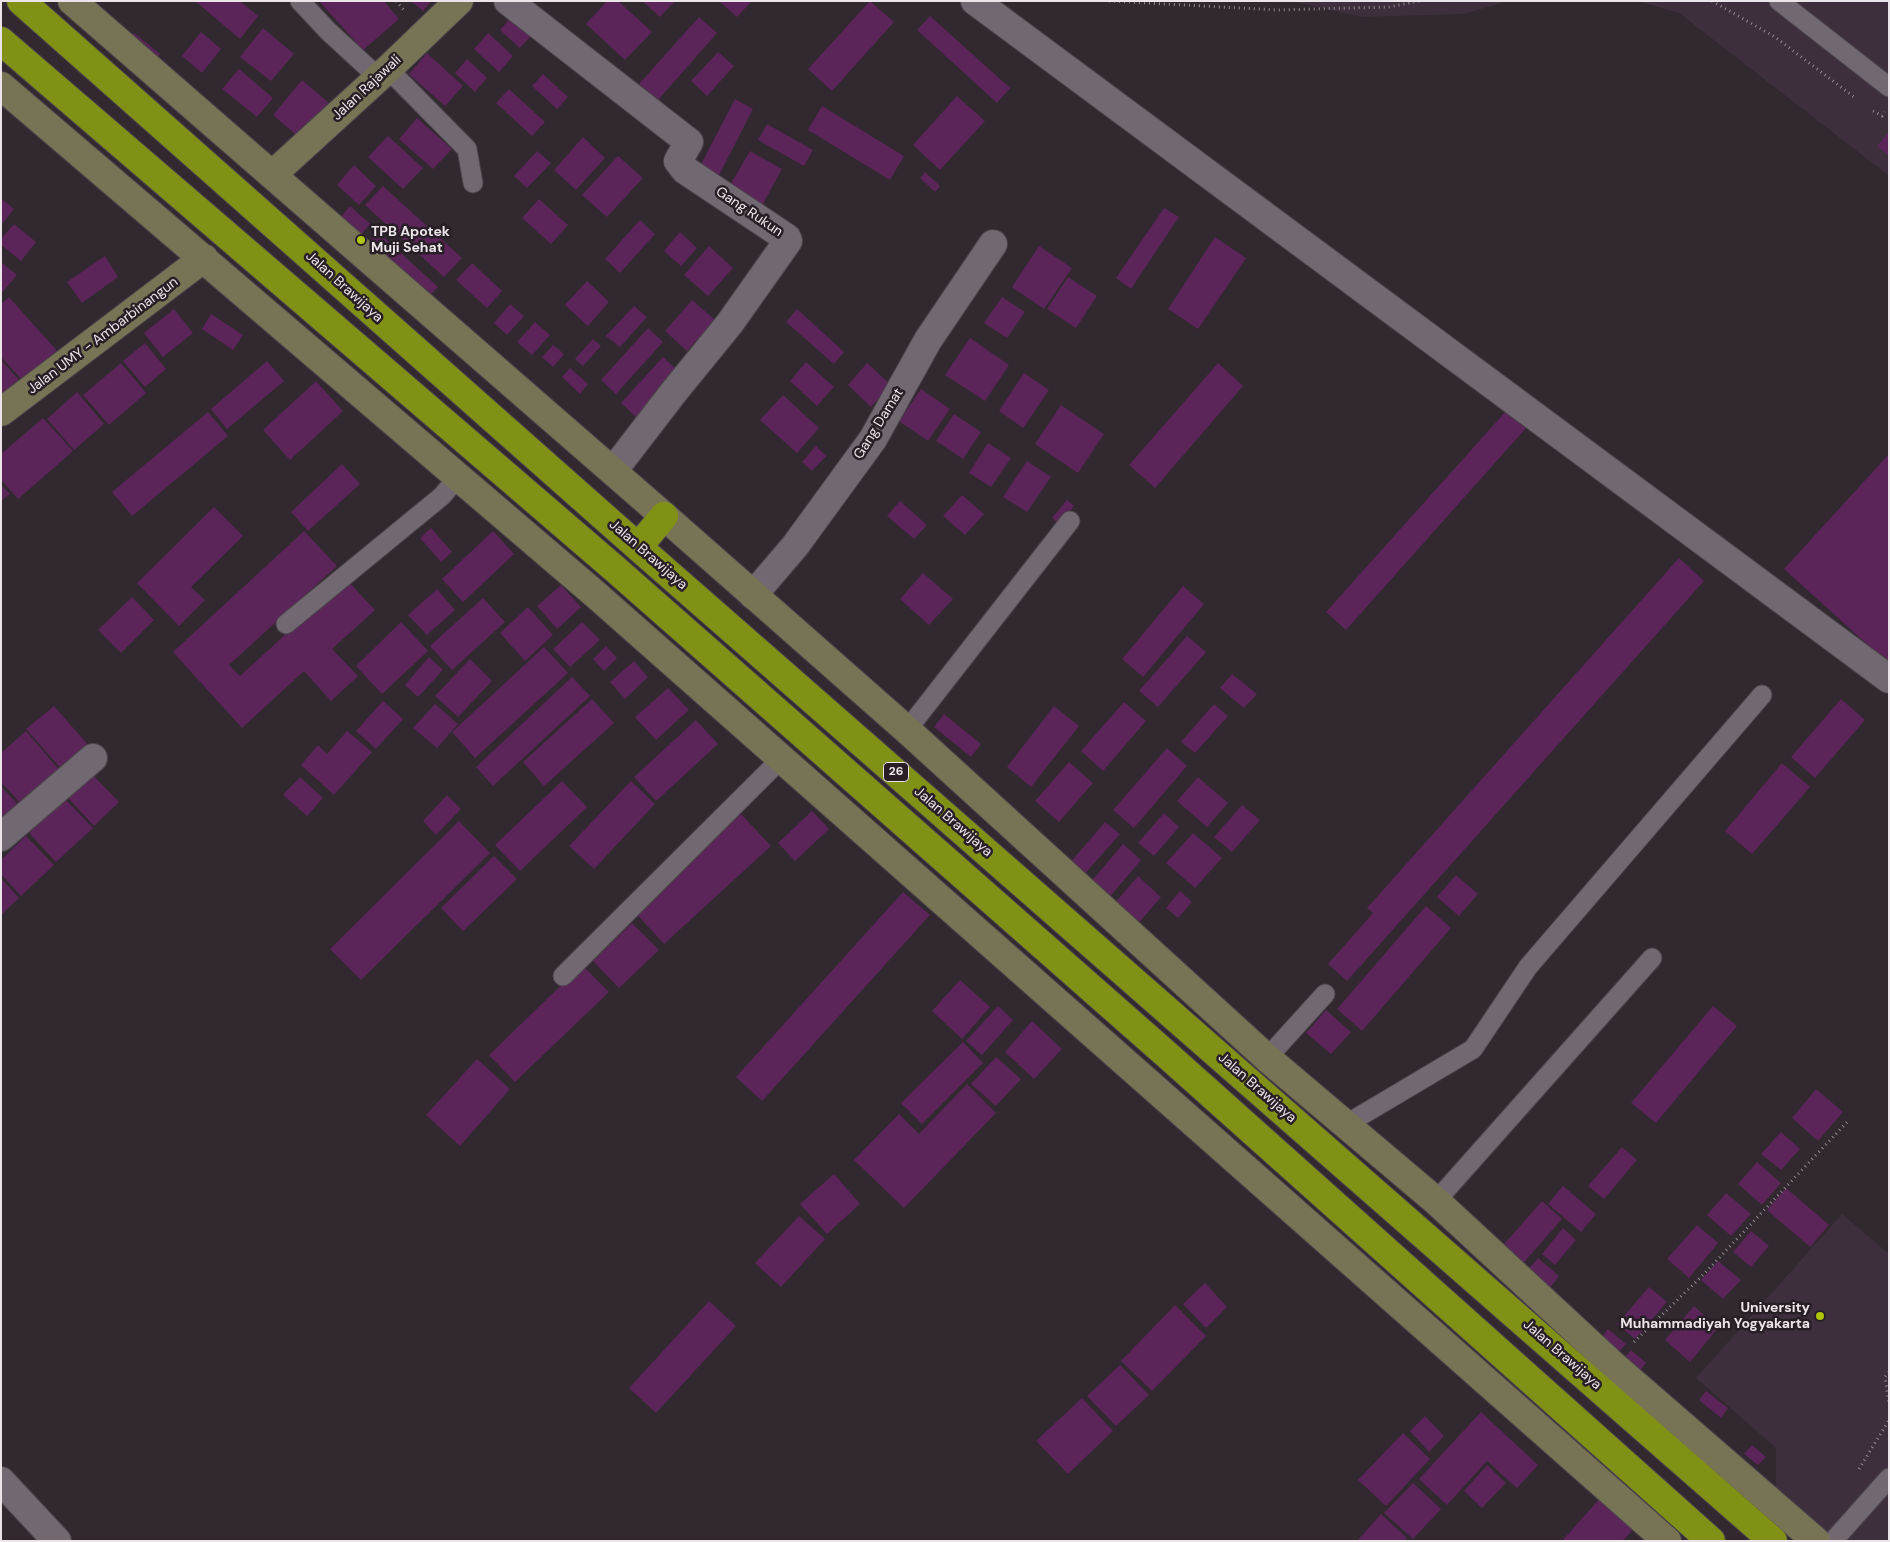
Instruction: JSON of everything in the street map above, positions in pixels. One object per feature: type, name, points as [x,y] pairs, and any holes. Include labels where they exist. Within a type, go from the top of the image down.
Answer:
[{"type":"highway","name":"Jalan Brawijaya","points":[[21,1],[638,547],[1773,1541]]},
{"type":"highway","name":"26","points":[[1,40],[615,570],[1166,1054],[1711,1541]]},
{"type":"highway","points":[[638,547],[664,516]]},
{"type":"street","points":[[72,1],[664,516],[906,730],[1266,1058],[1436,1200],[1612,1364],[1816,1541]]},
{"type":"street","name":"Jalan Rajawali","points":[[273,174],[383,74],[459,1]]},
{"type":"street","name":"Gang Rukun","points":[[508,1],[689,142],[678,161],[685,170],[787,238],[788,241],[730,322],[613,472]]},
{"type":"street","points":[[975,1],[1889,679]]},
{"type":"street","points":[[1,86],[595,594],[1656,1537]]},
{"type":"street","name":"Gang Damat","points":[[753,595],[795,546],[873,439],[928,340],[993,244]]},
{"type":"street","name":"Jalan UMY - Ambarbinangun","points":[[1,412],[204,258]]},
{"type":"street","points":[[1,837],[93,758]]},
{"type":"street","points":[[1,1481],[57,1541]]},
{"type":"lane","points":[[300,1],[328,31],[383,74],[467,149],[473,183]]},
{"type":"lane","points":[[1778,1],[1889,87]]},
{"type":"lane","points":[[286,624],[442,496],[458,477]]},
{"type":"lane","points":[[906,730],[1070,521]]},
{"type":"lane","points":[[1344,1125],[1473,1049],[1528,966],[1762,695]]},
{"type":"lane","points":[[562,976],[781,759]]},
{"type":"lane","points":[[1436,1200],[1652,958]]},
{"type":"lane","points":[[1266,1058],[1326,994]]},
{"type":"lane","points":[[1833,1541],[1889,1478]]},
{"type":"path","points":[[1109,1],[1277,10],[1389,7],[1419,1]]},
{"type":"path","points":[[1712,1],[1775,38],[1857,99]]},
{"type":"path","points":[[1872,110],[1882,116],[1889,107]]},
{"type":"path","points":[[1612,1364],[1702,1276],[1849,1120]]},
{"type":"path","points":[[1889,1372],[1885,1377],[1889,1404]]},
{"type":"shaded area","points":[[1291,1],[1508,1],[1464,14],[1362,17]]},
{"type":"shaded area","points":[[1638,1],[1889,1],[1889,176],[1679,13]]},
{"type":"shaded area","name":"University Muhammadiyah Yogyakarta","points":[[1842,1214],[1889,1254],[1889,1541],[1823,1541],[1776,1502],[1776,1448],[1696,1378]]},
{"type":"building","points":[[195,1],[240,1],[258,16],[240,39]]},
{"type":"building","points":[[319,1],[384,1],[399,19],[363,50]]},
{"type":"building","points":[[411,1],[431,1],[423,11]]},
{"type":"building","points":[[607,1],[618,1],[652,32],[625,60],[586,24]]},
{"type":"building","points":[[642,1],[675,1],[660,17]]},
{"type":"building","points":[[719,1],[752,1],[737,17]]},
{"type":"building","points":[[870,1],[894,22],[832,91],[808,69]]},
{"type":"building","points":[[516,12],[536,30],[520,48],[500,30]]},
{"type":"building","points":[[930,16],[1010,88],[997,103],[917,30]]},
{"type":"building","points":[[699,17],[717,33],[658,100],[639,84]]},
{"type":"building","points":[[263,28],[294,54],[271,81],[240,57]]},
{"type":"building","points":[[201,32],[221,49],[202,73],[182,56]]},
{"type":"building","points":[[134,33],[160,54],[154,62],[128,41]]},
{"type":"building","points":[[488,33],[513,56],[499,72],[474,49]]},
{"type":"building","points":[[718,52],[734,66],[707,96],[691,81]]},
{"type":"building","points":[[427,53],[463,86],[445,106],[409,74]]},
{"type":"building","points":[[467,59],[487,78],[475,92],[455,73]]},
{"type":"building","points":[[239,69],[273,98],[257,117],[222,89]]},
{"type":"building","points":[[543,74],[568,97],[557,109],[532,86]]},
{"type":"building","points":[[302,80],[330,104],[301,139],[273,115]]},
{"type":"building","points":[[509,89],[545,122],[532,136],[496,103]]},
{"type":"building","points":[[957,96],[985,121],[940,170],[913,145]]},
{"type":"building","points":[[735,99],[753,109],[715,183],[696,174]]},
{"type":"building","points":[[822,106],[904,156],[890,180],[808,130]]},
{"type":"building","points":[[417,118],[452,149],[433,169],[399,139]]},
{"type":"building","points":[[767,124],[813,150],[804,166],[758,140]]},
{"type":"building","points":[[1889,132],[1889,156],[1877,146]]},
{"type":"building","points":[[388,136],[423,168],[403,189],[368,157]]},
{"type":"building","points":[[583,137],[605,158],[576,190],[554,170]]},
{"type":"building","points":[[537,151],[551,163],[527,188],[514,176]]},
{"type":"building","points":[[750,151],[782,169],[759,211],[726,192]]},
{"type":"building","points":[[618,156],[643,178],[607,217],[582,195]]},
{"type":"building","points":[[354,165],[376,186],[359,205],[337,185]]},
{"type":"building","points":[[925,172],[940,186],[935,192],[920,178]]},
{"type":"building","points":[[383,186],[462,258],[444,277],[365,205]]},
{"type":"building","points":[[539,199],[568,225],[551,244],[522,218]]},
{"type":"building","points":[[3,200],[14,209],[1,225],[1,202]]},
{"type":"building","points":[[350,206],[370,224],[356,240],[337,222]]},
{"type":"building","points":[[1164,208],[1179,217],[1131,289],[1116,278]]},
{"type":"building","points":[[640,220],[655,234],[620,273],[605,259]]},
{"type":"building","points":[[14,224],[36,242],[21,261],[1,245],[1,239]]},
{"type":"building","points":[[378,232],[438,287],[428,297],[368,242]]},
{"type":"building","points":[[680,232],[697,248],[681,266],[664,251]]},
{"type":"building","points":[[1215,237],[1246,258],[1198,329],[1168,309]]},
{"type":"building","points":[[709,246],[733,268],[708,296],[684,275]]},
{"type":"building","points":[[1039,246],[1072,268],[1044,309],[1012,287]]},
{"type":"building","points":[[105,256],[118,277],[82,303],[67,282]]},
{"type":"building","points":[[1,262],[17,275],[1,294]]},
{"type":"building","points":[[472,263],[502,291],[487,308],[456,280]]},
{"type":"building","points":[[1068,277],[1097,296],[1076,328],[1047,309]]},
{"type":"building","points":[[587,281],[609,302],[588,326],[565,305]]},
{"type":"building","points":[[9,297],[59,353],[25,383],[1,357],[1,304]]},
{"type":"building","points":[[1002,297],[1025,312],[1007,338],[984,323]]},
{"type":"building","points":[[692,300],[715,320],[687,351],[665,331]]},
{"type":"building","points":[[510,304],[524,316],[507,335],[494,323]]},
{"type":"building","points":[[634,306],[647,317],[620,347],[606,336]]},
{"type":"building","points":[[174,309],[193,333],[163,357],[144,333]]},
{"type":"building","points":[[797,309],[844,352],[834,364],[786,322]]},
{"type":"building","points":[[211,314],[243,335],[233,350],[202,329]]},
{"type":"building","points":[[535,322],[550,335],[532,355],[517,342]]},
{"type":"building","points":[[648,328],[663,342],[616,394],[601,380]]},
{"type":"building","points":[[970,338],[1009,365],[985,401],[945,375]]},
{"type":"building","points":[[593,339],[601,346],[583,366],[575,359]]},
{"type":"building","points":[[145,343],[166,369],[145,387],[123,361]]},
{"type":"building","points":[[553,345],[564,354],[553,367],[542,357]]},
{"type":"building","points":[[663,357],[681,374],[639,420],[621,403]]},
{"type":"building","points":[[1,360],[20,381],[1,398]]},
{"type":"building","points":[[267,361],[284,381],[227,429],[211,409]]},
{"type":"building","points":[[806,362],[834,387],[817,406],[790,381]]},
{"type":"building","points":[[121,363],[146,393],[109,425],[83,395]]},
{"type":"building","points":[[867,363],[891,385],[871,407],[848,385]]},
{"type":"building","points":[[1218,363],[1243,386],[1155,488],[1129,465]]},
{"type":"building","points":[[570,368],[588,384],[580,394],[562,377]]},
{"type":"building","points":[[1024,373],[1049,390],[1023,428],[999,411]]},
{"type":"building","points":[[316,381],[343,411],[290,460],[263,430]]},
{"type":"building","points":[[921,389],[950,409],[928,441],[899,421]]},
{"type":"building","points":[[77,392],[104,424],[74,450],[47,419]]},
{"type":"building","points":[[783,395],[819,428],[797,453],[760,420]]},
{"type":"building","points":[[1061,405],[1104,434],[1078,473],[1035,444]]},
{"type":"building","points":[[1507,410],[1527,427],[1346,630],[1326,612]]},
{"type":"building","points":[[208,412],[228,436],[132,516],[112,492]]},
{"type":"building","points":[[954,414],[981,432],[963,459],[936,441]]},
{"type":"building","points":[[43,418],[73,451],[18,499],[1,480],[1,454]]},
{"type":"building","points":[[988,443],[1011,458],[991,487],[969,473]]},
{"type":"building","points":[[816,446],[826,456],[812,471],[802,462]]},
{"type":"building","points":[[1889,454],[1889,664],[1784,569]]},
{"type":"building","points":[[1027,461],[1051,477],[1027,512],[1003,497]]},
{"type":"building","points":[[342,464],[360,484],[308,531],[291,512]]},
{"type":"building","points":[[1,485],[10,494],[1,501]]},
{"type":"building","points":[[962,495],[984,514],[965,535],[943,516]]},
{"type":"building","points":[[1067,500],[1074,506],[1059,524],[1052,518]]},
{"type":"building","points":[[900,501],[927,525],[914,539],[887,516]]},
{"type":"building","points":[[214,507],[243,536],[191,587],[205,600],[179,626],[137,583]]},
{"type":"building","points":[[431,528],[452,552],[441,562],[420,538]]},
{"type":"building","points":[[304,531],[337,566],[229,665],[240,676],[346,579],[375,610],[332,649],[358,676],[331,701],[304,671],[242,728],[173,652]]},
{"type":"building","points":[[493,531],[514,554],[463,602],[442,579]]},
{"type":"building","points":[[1679,558],[1704,581],[1347,981],[1328,964],[1373,913],[1367,908]]},
{"type":"building","points":[[923,573],[953,599],[929,625],[900,599]]},
{"type":"building","points":[[561,585],[581,607],[557,629],[537,606]]},
{"type":"building","points":[[1183,586],[1204,604],[1143,677],[1122,659]]},
{"type":"building","points":[[437,589],[455,610],[427,635],[408,615]]},
{"type":"building","points":[[132,597],[154,620],[121,653],[98,630]]},
{"type":"building","points":[[483,598],[505,622],[452,670],[430,646]]},
{"type":"building","points":[[528,607],[553,635],[525,661],[500,633]]},
{"type":"building","points":[[401,622],[428,651],[382,694],[356,666]]},
{"type":"building","points":[[582,622],[600,640],[570,667],[553,649]]},
{"type":"building","points":[[1187,636],[1206,652],[1158,707],[1139,691]]},
{"type":"building","points":[[606,646],[617,658],[604,671],[593,659]]},
{"type":"building","points":[[544,647],[568,673],[475,758],[452,732]]},
{"type":"building","points":[[429,657],[443,670],[418,697],[405,685]]},
{"type":"building","points":[[470,659],[492,681],[458,717],[435,696]]},
{"type":"building","points":[[634,661],[648,677],[625,699],[610,682]]},
{"type":"building","points":[[1232,674],[1257,694],[1244,708],[1220,688]]},
{"type":"building","points":[[572,677],[590,696],[493,786],[476,767]]},
{"type":"building","points":[[668,688],[689,710],[656,740],[635,717]]},
{"type":"building","points":[[592,699],[614,723],[544,786],[523,762]]},
{"type":"building","points":[[1841,699],[1865,720],[1815,778],[1791,757]]},
{"type":"building","points":[[383,701],[403,719],[376,749],[356,731]]},
{"type":"building","points":[[1124,702],[1146,721],[1103,771],[1081,751]]},
{"type":"building","points":[[435,704],[458,724],[437,748],[413,728]]},
{"type":"building","points":[[1214,704],[1228,716],[1195,753],[1181,742]]},
{"type":"building","points":[[54,706],[90,747],[63,771],[26,729]]},
{"type":"building","points":[[1054,706],[1079,726],[1031,787],[1007,767]]},
{"type":"building","points":[[944,714],[981,744],[971,757],[934,727]]},
{"type":"building","points":[[696,720],[718,744],[656,801],[634,777]]},
{"type":"building","points":[[26,731],[61,772],[23,806],[1,782],[1,753]]},
{"type":"building","points":[[347,731],[372,752],[334,795],[301,765],[318,745],[327,754]]},
{"type":"building","points":[[1167,748],[1187,766],[1134,828],[1113,810]]},
{"type":"building","points":[[1069,762],[1093,783],[1059,822],[1035,801]]},
{"type":"building","points":[[1782,763],[1810,787],[1752,854],[1725,831]]},
{"type":"building","points":[[92,774],[119,802],[94,826],[67,797]]},
{"type":"building","points":[[300,777],[323,798],[307,816],[283,795]]},
{"type":"building","points":[[1198,777],[1228,803],[1207,827],[1177,801]]},
{"type":"building","points":[[562,781],[587,807],[520,871],[495,845]]},
{"type":"building","points":[[631,781],[655,804],[594,869],[569,846]]},
{"type":"building","points":[[1,786],[21,808],[1,826]]},
{"type":"building","points":[[447,795],[461,809],[436,835],[423,821]]},
{"type":"building","points":[[65,799],[93,828],[56,862],[29,833]]},
{"type":"building","points":[[1242,805],[1260,820],[1232,852],[1214,837]]},
{"type":"building","points":[[812,811],[829,829],[795,861],[778,843]]},
{"type":"building","points":[[1164,813],[1179,827],[1154,856],[1138,843]]},
{"type":"building","points":[[741,814],[771,846],[664,944],[634,911]]},
{"type":"building","points":[[459,821],[490,853],[361,980],[330,949]]},
{"type":"building","points":[[1105,822],[1120,834],[1082,877],[1068,865]]},
{"type":"building","points":[[1193,833],[1222,858],[1195,888],[1166,863]]},
{"type":"building","points":[[26,836],[54,865],[21,896],[1,874],[1,860]]},
{"type":"building","points":[[1123,844],[1141,860],[1107,900],[1089,884]]},
{"type":"building","points":[[494,856],[517,879],[463,931],[441,908]]},
{"type":"building","points":[[1456,875],[1478,894],[1459,916],[1437,897]]},
{"type":"building","points":[[1138,876],[1161,897],[1137,925],[1113,905]]},
{"type":"building","points":[[1,878],[19,898],[1,915]]},
{"type":"building","points":[[1180,891],[1192,902],[1178,918],[1166,908]]},
{"type":"building","points":[[903,892],[930,915],[762,1101],[736,1077]]},
{"type":"building","points":[[1426,906],[1451,928],[1362,1031],[1337,1009]]},
{"type":"building","points":[[632,923],[659,950],[619,988],[593,961]]},
{"type":"building","points":[[582,965],[609,992],[515,1082],[489,1055]]},
{"type":"building","points":[[960,980],[990,1007],[962,1039],[932,1011]]},
{"type":"building","points":[[998,1006],[1013,1020],[982,1055],[966,1041]]},
{"type":"building","points":[[1713,1006],[1737,1026],[1656,1123],[1631,1103]]},
{"type":"building","points":[[1326,1010],[1351,1032],[1331,1054],[1306,1033]]},
{"type":"building","points":[[1032,1021],[1062,1049],[1034,1079],[1005,1052]]},
{"type":"building","points":[[963,1042],[983,1063],[922,1124],[901,1103]]},
{"type":"building","points":[[996,1057],[1021,1079],[996,1106],[971,1084]]},
{"type":"building","points":[[477,1059],[510,1089],[460,1146],[426,1115]]},
{"type":"building","points":[[967,1084],[996,1113],[904,1208],[854,1160],[899,1114],[919,1134]]},
{"type":"building","points":[[1816,1089],[1843,1112],[1818,1141],[1792,1118]]},
{"type":"building","points":[[1781,1132],[1800,1149],[1781,1170],[1761,1154]]},
{"type":"building","points":[[1622,1147],[1637,1160],[1604,1199],[1588,1186]]},
{"type":"building","points":[[1757,1162],[1781,1183],[1762,1205],[1738,1184]]},
{"type":"building","points":[[834,1174],[860,1204],[827,1234],[800,1204]]},
{"type":"building","points":[[1563,1186],[1596,1214],[1581,1232],[1548,1204]]},
{"type":"building","points":[[1786,1188],[1829,1225],[1810,1247],[1767,1210]]},
{"type":"building","points":[[1726,1193],[1751,1214],[1731,1236],[1707,1215]]},
{"type":"building","points":[[1542,1201],[1562,1219],[1518,1269],[1498,1251]]},
{"type":"building","points":[[799,1216],[825,1239],[781,1287],[755,1263]]},
{"type":"building","points":[[1697,1225],[1718,1243],[1689,1278],[1667,1259]]},
{"type":"building","points":[[1563,1228],[1576,1240],[1555,1265],[1542,1254]]},
{"type":"building","points":[[1751,1231],[1769,1246],[1751,1267],[1733,1252]]},
{"type":"building","points":[[1538,1258],[1559,1276],[1549,1289],[1527,1271]]},
{"type":"building","points":[[1718,1261],[1741,1280],[1723,1299],[1701,1280]]},
{"type":"building","points":[[1205,1283],[1227,1307],[1206,1328],[1183,1304]]},
{"type":"building","points":[[1649,1287],[1667,1302],[1635,1339],[1617,1324]]},
{"type":"building","points":[[709,1301],[736,1326],[656,1413],[629,1388]]},
{"type":"building","points":[[1175,1305],[1206,1336],[1152,1391],[1121,1361]]},
{"type":"building","points":[[1694,1306],[1718,1328],[1690,1362],[1665,1340]]},
{"type":"building","points":[[1608,1329],[1626,1344],[1616,1355],[1599,1341]]},
{"type":"building","points":[[1631,1350],[1646,1363],[1635,1376],[1620,1363]]},
{"type":"building","points":[[1120,1365],[1149,1395],[1116,1426],[1087,1396]]},
{"type":"building","points":[[1706,1391],[1728,1408],[1721,1418],[1699,1400]]},
{"type":"building","points":[[1082,1398],[1113,1431],[1068,1474],[1036,1441]]},
{"type":"building","points":[[1481,1412],[1538,1465],[1517,1488],[1487,1461],[1447,1505],[1419,1479]]},
{"type":"building","points":[[1425,1416],[1444,1436],[1429,1452],[1410,1431]]},
{"type":"building","points":[[1403,1433],[1430,1459],[1386,1506],[1358,1480]]},
{"type":"building","points":[[1752,1445],[1766,1457],[1758,1465],[1744,1454]]},
{"type":"building","points":[[1487,1465],[1506,1483],[1482,1508],[1464,1491]]},
{"type":"building","points":[[1413,1483],[1441,1509],[1413,1539],[1384,1513]]},
{"type":"building","points":[[1602,1496],[1635,1527],[1623,1541],[1562,1541]]},
{"type":"building","points":[[1381,1514],[1407,1538],[1405,1541],[1357,1541]]},
{"type":"place","name":"TPB Apotek Muji Sehat","points":[[361,240]]},
{"type":"place","name":"University Muhammadiyah Yogyakarta","points":[[1820,1316]]}]
